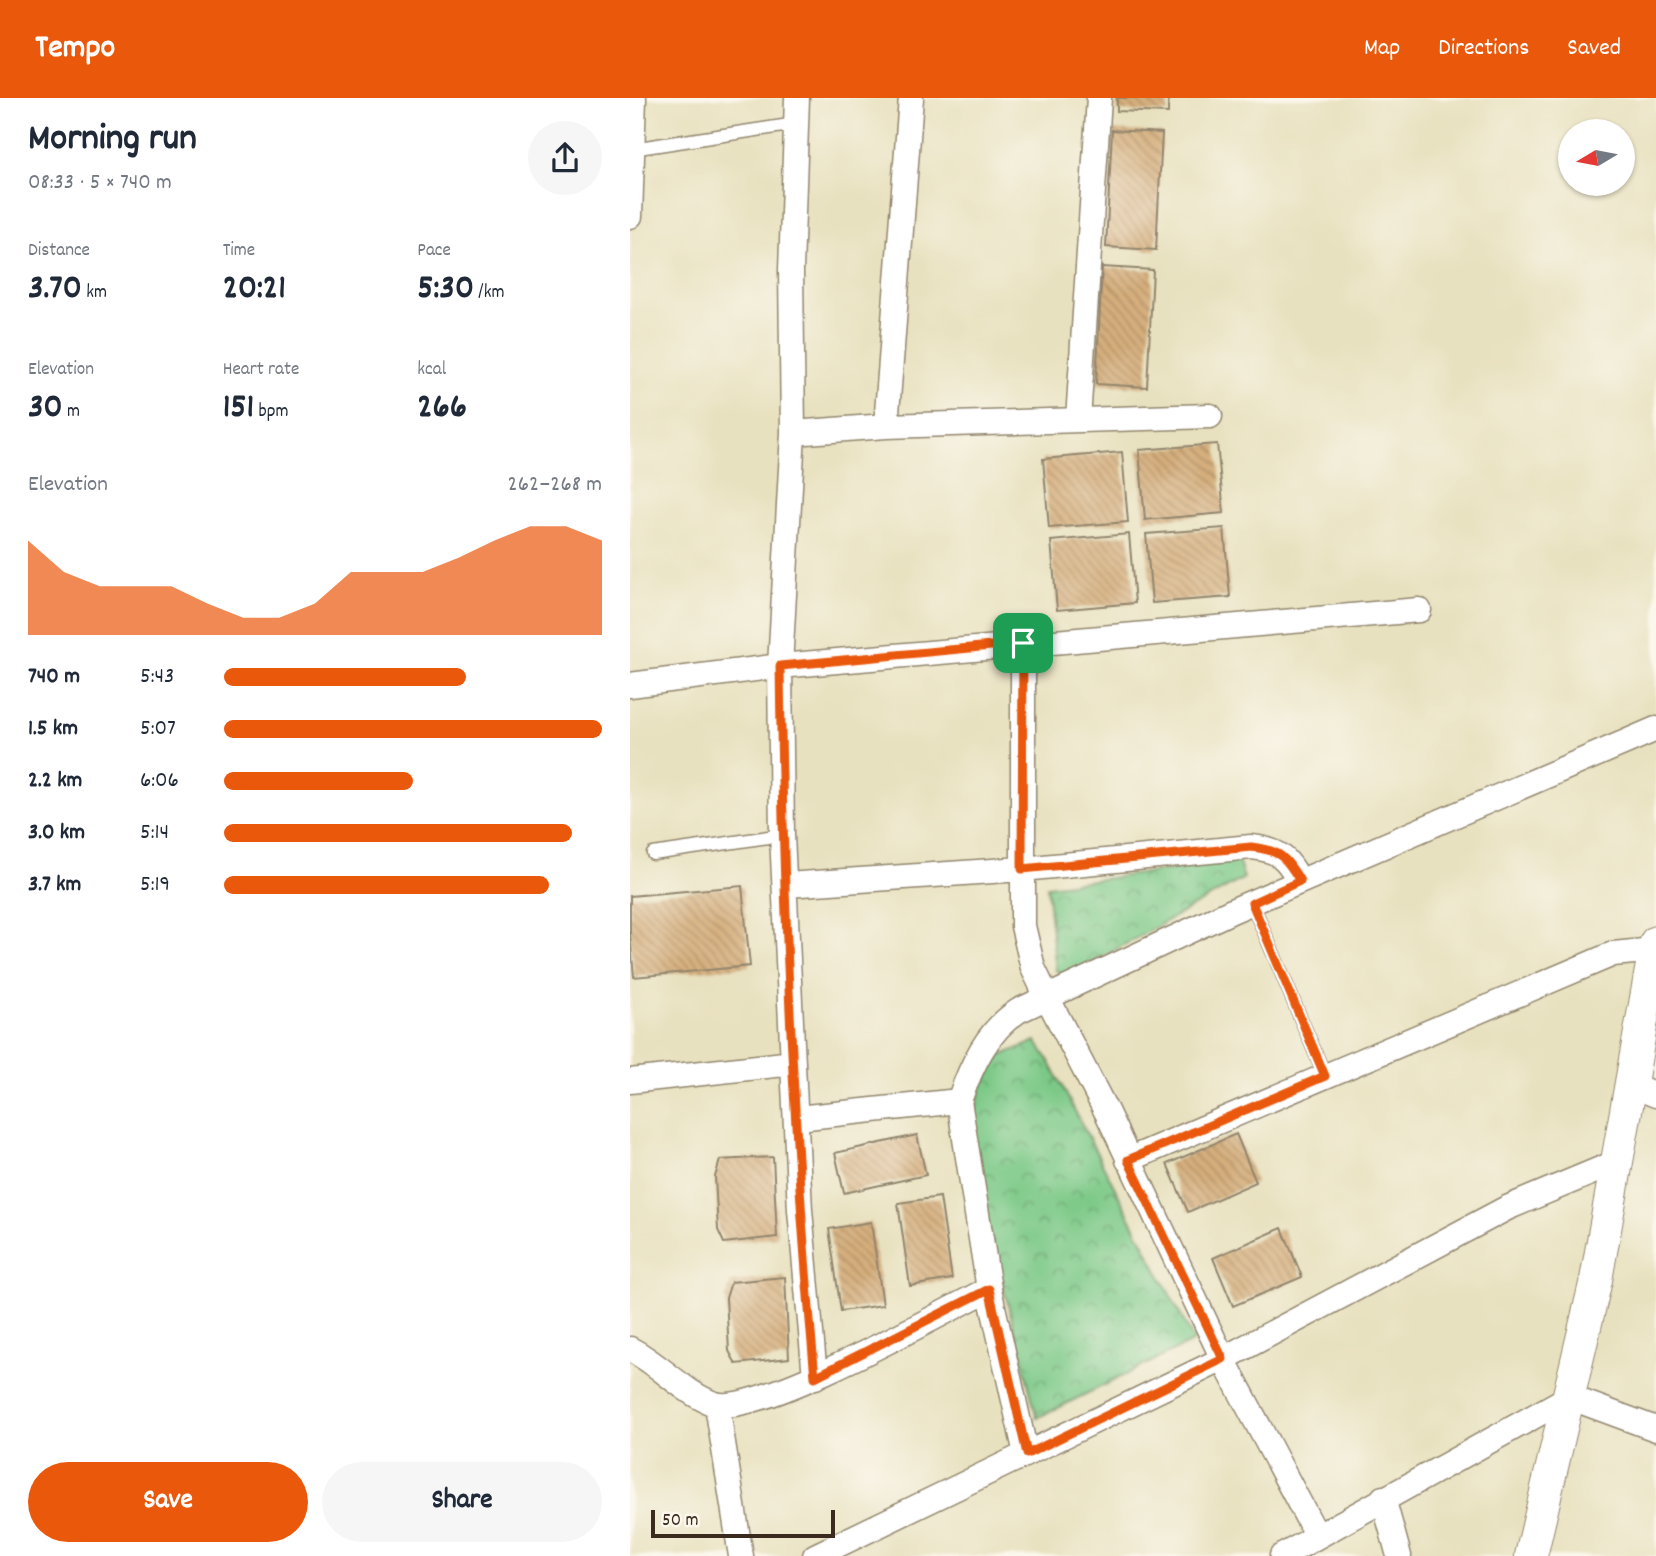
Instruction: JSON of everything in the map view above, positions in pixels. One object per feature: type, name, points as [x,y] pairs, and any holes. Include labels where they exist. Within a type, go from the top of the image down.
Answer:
[{"type":"street","points":[[630,216],[634,98]]},
{"type":"street","points":[[797,98],[791,270],[793,433],[780,666],[782,835],[800,1210],[815,1377]]},
{"type":"street","points":[[886,426],[911,98]]},
{"type":"street","points":[[1079,420],[1100,98]]},
{"type":"street","points":[[793,433],[886,426],[1210,416]]},
{"type":"street","points":[[630,685],[780,666],[1419,610]]},
{"type":"street","points":[[1023,643],[1023,926],[1033,968],[1107,1113],[1223,1359],[1317,1536]]},
{"type":"street","points":[[1027,1454],[989,1289],[959,1101],[966,1079],[984,1045],[1003,1021],[1047,997],[1300,881],[1656,729]]},
{"type":"street","points":[[786,885],[1022,869],[1251,847],[1271,849],[1282,855],[1300,881]]},
{"type":"street","points":[[1128,1160],[1613,954],[1655,946],[1644,1090],[1617,1162],[1597,1280],[1531,1556]]},
{"type":"street","points":[[630,1081],[793,1063]]},
{"type":"street","points":[[797,1118],[959,1101]]},
{"type":"street","points":[[815,1556],[1223,1359],[1507,1208],[1617,1162]]},
{"type":"street","points":[[630,1349],[693,1394],[717,1405],[740,1403],[765,1397],[815,1377],[989,1289]]},
{"type":"street","points":[[1282,1556],[1569,1397],[1656,1429]]},
{"type":"street","points":[[717,1405],[741,1556]]},
{"type":"street","points":[[1383,1498],[1399,1556]]},
{"type":"lane","points":[[632,149],[796,124]]},
{"type":"lane","points":[[653,854],[782,835]]},
{"type":"lane","points":[[1252,903],[1325,1076]]},
{"type":"green space","points":[[1238,861],[1244,878],[1070,975],[1056,971],[1047,886]]},
{"type":"green space","points":[[1036,1041],[1048,1059],[1194,1341],[1037,1418],[967,1143],[981,1088],[1000,1056]]},
{"type":"building","points":[[1117,98],[1168,98],[1168,113],[1117,111]]},
{"type":"building","points":[[1112,130],[1162,133],[1156,250],[1106,247]]},
{"type":"building","points":[[1102,267],[1153,270],[1147,387],[1096,384]]},
{"type":"building","points":[[1217,444],[1224,513],[1145,520],[1139,450]]},
{"type":"building","points":[[1122,452],[1128,522],[1049,528],[1043,459]]},
{"type":"building","points":[[1224,528],[1230,597],[1152,603],[1146,534]]},
{"type":"building","points":[[1129,534],[1135,603],[1057,610],[1051,541]]},
{"type":"building","points":[[742,886],[750,966],[634,977],[630,896]]},
{"type":"building","points":[[1236,1134],[1256,1182],[1188,1212],[1167,1164]]},
{"type":"building","points":[[917,1135],[926,1175],[844,1193],[835,1153]]},
{"type":"building","points":[[773,1157],[777,1237],[724,1243],[718,1230],[715,1177],[720,1160]]},
{"type":"building","points":[[940,1197],[952,1279],[910,1286],[898,1203]]},
{"type":"building","points":[[871,1222],[883,1305],[841,1311],[829,1229]]},
{"type":"building","points":[[1282,1228],[1302,1277],[1233,1306],[1213,1258]]},
{"type":"building","points":[[785,1277],[789,1358],[736,1364],[729,1351],[726,1298],[731,1282]]},
{"type":"route","points":[[1023,643],[1022,869],[1251,847],[1271,849],[1282,855],[1300,881],[1252,903],[1325,1076],[1128,1160],[1223,1359],[1027,1454],[989,1289],[815,1377],[800,1210],[782,835],[780,666],[1023,643]]}]
